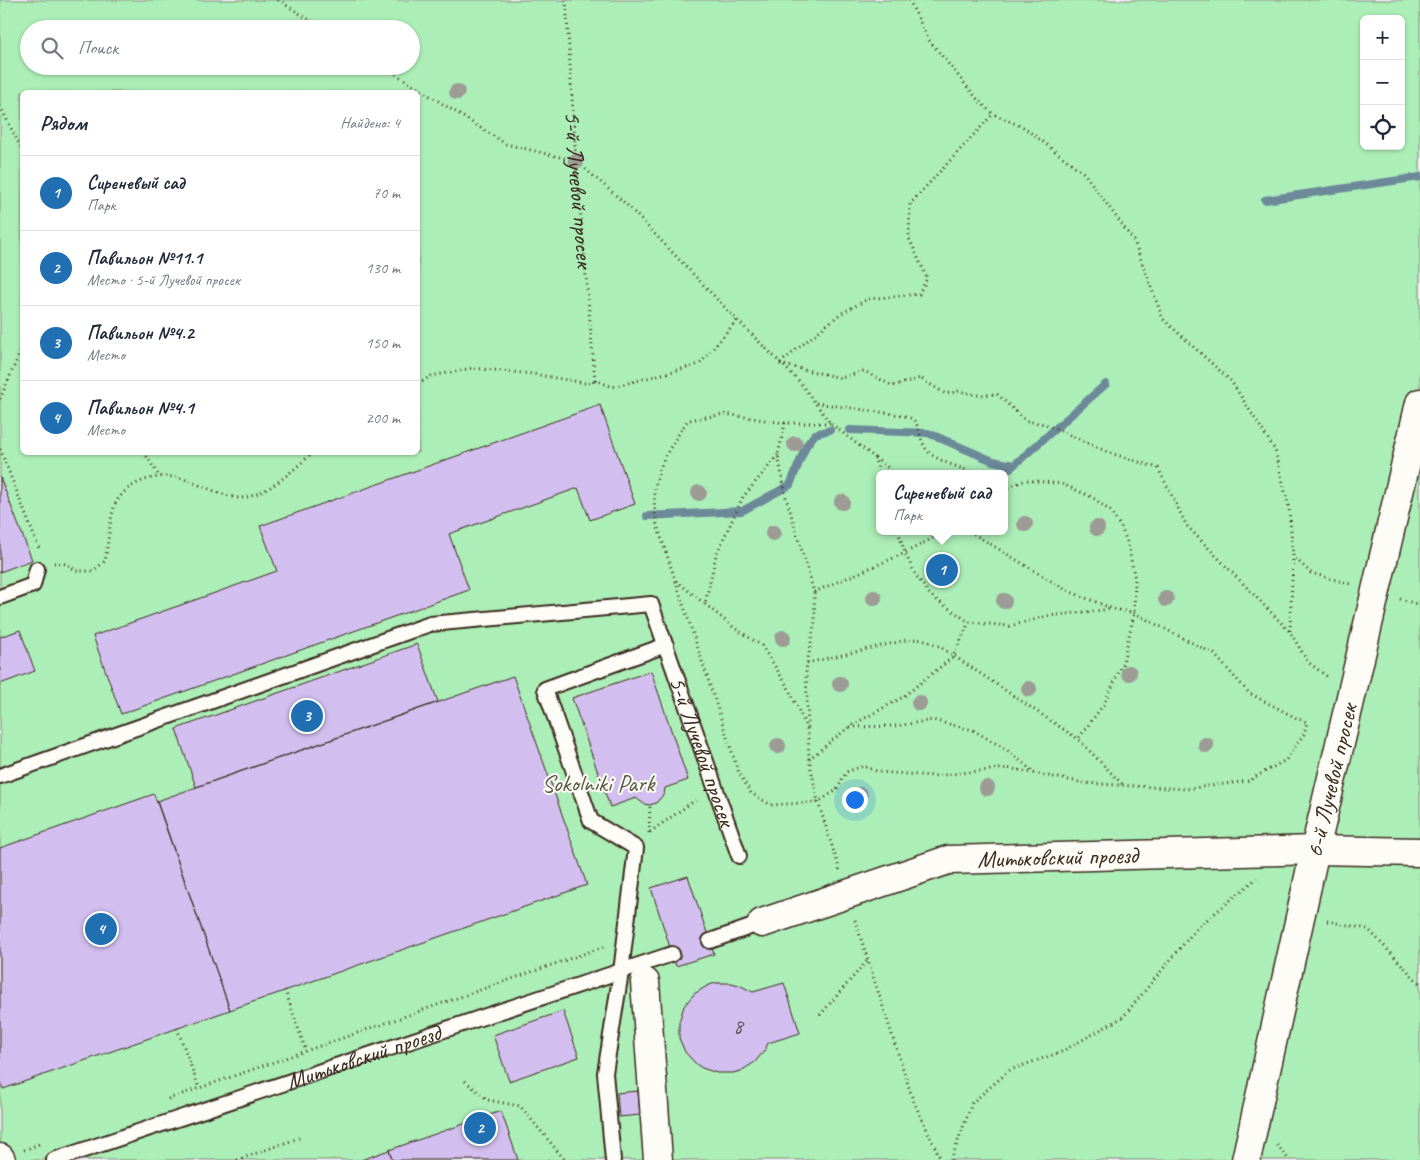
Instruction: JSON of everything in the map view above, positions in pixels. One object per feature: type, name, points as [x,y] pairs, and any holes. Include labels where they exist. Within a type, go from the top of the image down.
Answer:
[{"type":"street","name":"6-й Лучевой просек","points":[[1246,1160],[1315,850],[1420,403]]},
{"type":"street","name":"Митьковский проезд","points":[[762,923],[948,860],[1315,850],[1420,852]]},
{"type":"street","points":[[633,977],[658,1160]]},
{"type":"lane","points":[[0,597],[33,585],[42,568]]},
{"type":"lane","name":"5-й Лучевой просек","points":[[0,776],[430,624],[651,604],[739,856]]},
{"type":"lane","points":[[613,1160],[605,1073],[633,977],[625,939],[636,848],[592,821],[545,689],[666,645]]},
{"type":"lane","name":"Митьковский проезд","points":[[710,941],[762,923]]},
{"type":"lane","name":"Митьковский проезд","points":[[54,1160],[633,977],[672,954]]},
{"type":"path","points":[[278,0],[310,20]]},
{"type":"path","name":"5-й Лучевой просек","points":[[566,0],[576,162],[594,380]]},
{"type":"path","points":[[908,0],[929,40],[978,100],[993,114],[1023,127],[1084,173],[1134,241],[1163,318],[1231,381],[1275,450],[1289,508],[1293,556],[1290,632]]},
{"type":"path","points":[[397,75],[506,144],[576,162],[626,204],[799,382],[830,423],[891,470]]},
{"type":"path","points":[[0,106],[20,146]]},
{"type":"path","points":[[780,364],[840,314],[868,299],[919,294],[927,278],[909,238],[910,204],[993,114]]},
{"type":"path","points":[[420,383],[431,376],[473,368],[533,374],[591,384],[594,380],[613,387],[700,364],[737,320]]},
{"type":"path","points":[[0,399],[20,353]]},
{"type":"path","points":[[780,364],[841,378],[864,371],[893,386],[920,378],[946,394],[959,391],[977,395],[996,394],[1026,421],[1045,424],[1110,453],[1158,468],[1187,526],[1290,632],[1308,662],[1352,695]]},
{"type":"path","points":[[815,403],[901,415],[913,419],[919,428],[919,435],[923,444],[931,454],[966,470]]},
{"type":"path","points":[[830,423],[785,423],[726,414],[688,420],[670,446],[656,478],[653,507],[657,525],[739,773],[751,793],[770,805],[818,802],[837,790],[846,772],[864,766],[879,772],[933,776],[1008,768],[1084,783],[1185,789],[1248,781],[1286,760],[1304,734],[1307,722],[1249,693],[1214,654],[1134,613],[1113,608],[1066,590],[976,535]]},
{"type":"path","points":[[785,423],[778,455],[786,497],[814,592],[815,621],[807,663],[808,731],[809,759],[818,802],[913,1100],[941,1160]]},
{"type":"path","points":[[0,449],[42,568],[57,562],[68,564],[76,571],[93,571],[106,561],[111,518],[116,501],[126,491],[142,481],[159,476],[183,478],[238,498],[259,494],[310,455]]},
{"type":"path","points":[[146,455],[159,476]]},
{"type":"path","points":[[705,604],[716,555],[743,497],[778,455]]},
{"type":"path","points":[[874,456],[879,470]]},
{"type":"path","points":[[1008,487],[1026,480],[1062,484],[1092,497],[1110,511],[1121,527],[1128,544],[1135,580],[1134,613],[1123,663],[1104,704],[1078,739]]},
{"type":"path","points":[[899,535],[915,574],[931,596],[969,622],[1010,626],[1048,616],[1113,608]]},
{"type":"path","points":[[814,592],[905,553],[939,535]]},
{"type":"path","points":[[1293,556],[1312,573],[1376,592]]},
{"type":"path","points":[[676,581],[732,627],[762,646],[789,689],[808,731]]},
{"type":"path","points":[[809,759],[849,727],[903,697],[953,657],[969,622]]},
{"type":"path","points":[[807,663],[911,639],[925,640],[939,646],[1078,739],[1125,786]]},
{"type":"path","points":[[849,727],[896,726],[932,720],[973,730],[1007,750],[1036,774]]},
{"type":"path","points":[[636,848],[650,832],[694,801],[717,794]]},
{"type":"path","points":[[650,805],[650,832]]},
{"type":"path","points":[[951,1160],[972,1104],[1010,1070],[1061,1052],[1122,1017],[1197,928],[1261,874]]},
{"type":"path","points":[[1321,920],[1368,929],[1420,984]]},
{"type":"path","points":[[163,1101],[625,939]]},
{"type":"path","points":[[820,1015],[868,960]]},
{"type":"path","points":[[285,990],[306,1051]]},
{"type":"path","points":[[177,1028],[199,1088]]},
{"type":"path","points":[[465,1080],[488,1100],[520,1106],[565,1160]]},
{"type":"path","points":[[238,1160],[299,1138]]},
{"type":"path","points":[[0,1159],[45,1142]]},
{"type":"green space","name":"Sokolniki Park","points":[[0,0],[1420,0],[1420,1160],[0,1160]]},
{"type":"building","points":[[600,405],[635,504],[590,520],[578,488],[449,534],[469,590],[121,714],[93,636],[277,571],[260,526]]},
{"type":"building","points":[[0,477],[32,560],[0,572]]},
{"type":"building","points":[[20,630],[35,671],[0,684],[0,637]]},
{"type":"building","points":[[417,644],[438,702],[196,787],[176,729]]},
{"type":"building","points":[[651,671],[688,780],[665,788],[664,794],[656,803],[644,804],[636,798],[610,807],[572,698]]},
{"type":"building","points":[[513,676],[587,885],[230,1010],[157,801]]},
{"type":"building","points":[[154,794],[230,1010],[3,1089],[0,1081],[0,848]]},
{"type":"building","points":[[688,876],[714,954],[676,966],[651,888]]},
{"type":"building","points":[[715,983],[731,983],[753,992],[784,983],[800,1033],[768,1043],[755,1062],[741,1071],[717,1073],[702,1068],[685,1052],[679,1038],[679,1022],[684,1006],[694,994]]},
{"type":"building","points":[[563,1011],[579,1057],[509,1081],[493,1035]]},
{"type":"building","points":[[638,1091],[640,1115],[619,1117],[617,1093]]},
{"type":"building","points":[[501,1111],[518,1160],[392,1160],[389,1150]]},
{"type":"building","points":[[389,1150],[392,1160],[361,1160]]},
{"type":"waterway","points":[[1265,200],[1420,177]]},
{"type":"waterway","points":[[850,430],[928,433],[993,461],[1014,465],[1106,384]]},
{"type":"waterway","points":[[647,516],[742,511],[790,485],[806,446],[815,434],[830,430]]},
{"type":"waterway","points":[[1007,470],[1014,465]]},
{"type":"place","name":"Сиреневый сад","points":[[942,570]]},
{"type":"place","name":"Павильон №4.2","points":[[307,716]]},
{"type":"place","name":"Павильон №4.1","points":[[101,929]]},
{"type":"place","name":"Павильон №11.1","points":[[480,1128]]}]
